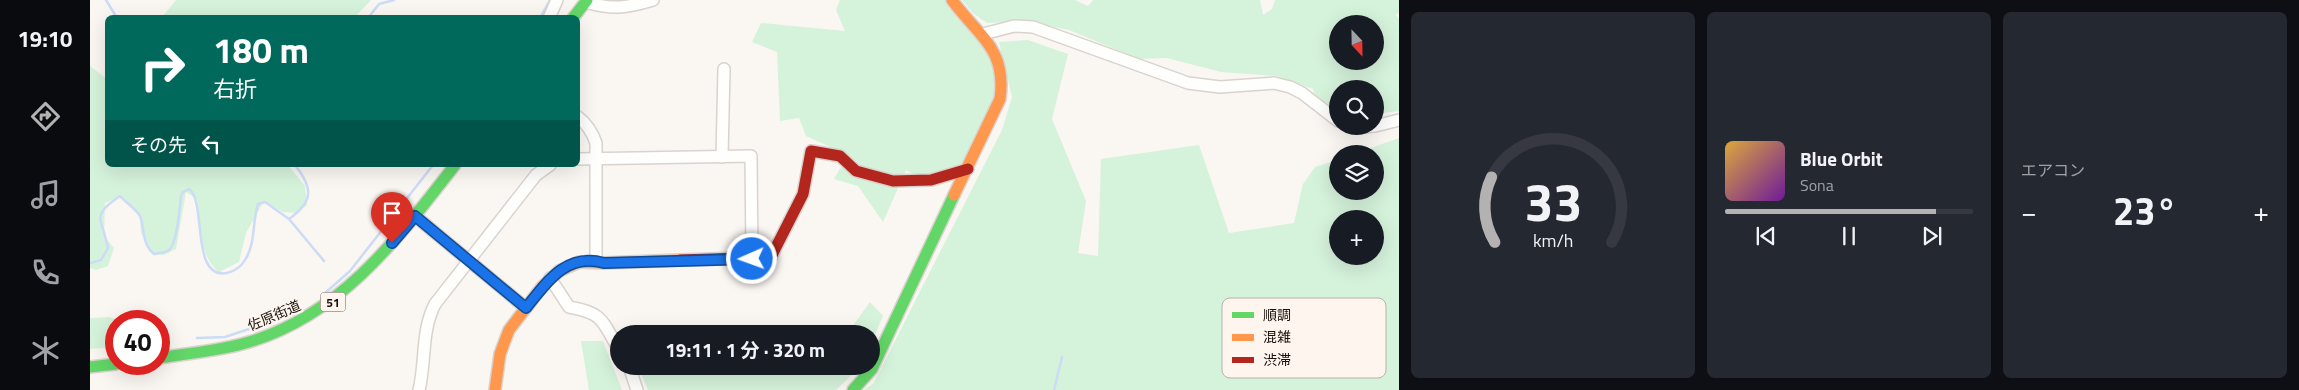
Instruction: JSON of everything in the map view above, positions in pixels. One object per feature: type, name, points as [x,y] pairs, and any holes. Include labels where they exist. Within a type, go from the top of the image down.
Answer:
[{"type":"main road","points":[[853,390],[872,369],[995,112],[1002,84],[999,60],[983,34],[968,22],[952,0]]},
{"type":"main road","points":[[575,15],[586,1]]},
{"type":"main road","points":[[495,390],[499,363],[507,333],[550,278],[563,267],[573,263],[596,261],[604,263],[771,257],[804,194],[811,151],[840,156],[856,171],[894,181],[931,180],[968,169]]},
{"type":"main road","name":"佐原街道","points":[[170,356],[249,342],[291,327],[313,315],[350,288],[415,216],[453,167]]},
{"type":"main road","points":[[90,367],[105,365]]},
{"type":"street","points":[[550,15],[557,0]]},
{"type":"street","points":[[586,1],[605,8],[624,8],[653,0]]},
{"type":"street","points":[[983,34],[1014,26],[1033,27],[1188,83],[1220,87],[1274,83],[1290,87],[1302,93],[1329,114]]},
{"type":"street","points":[[722,156],[724,68]]},
{"type":"street","points":[[580,119],[592,132],[596,143],[596,261]]},
{"type":"street","points":[[1384,124],[1399,120]]},
{"type":"street","points":[[580,159],[752,156],[752,259]]},
{"type":"street","points":[[419,390],[423,372],[426,324],[435,304],[536,175],[547,167]]},
{"type":"street","points":[[415,216],[526,308]]},
{"type":"street","points":[[550,278],[569,307],[594,313],[600,317],[610,334]]},
{"type":"street","points":[[631,375],[637,390]]},
{"type":"green space","points":[[176,0],[371,0],[357,15],[164,15]]},
{"type":"green space","points":[[840,0],[954,0],[992,59],[997,91],[963,167],[924,180],[906,170],[883,222],[858,186],[834,179],[848,155],[806,136],[799,118],[780,121],[777,52],[752,42],[761,23],[845,31],[836,10]]},
{"type":"green space","points":[[962,0],[1075,0],[1088,6],[1093,0],[1260,0],[1263,15],[1272,9],[1275,0],[1399,0],[1399,12],[1396,15],[1399,19],[1399,111],[1384,113],[1384,80],[1329,80],[1329,114],[1319,114],[1313,89],[1277,76],[1221,72],[1167,58],[1139,59],[1069,30],[1026,21],[987,23],[973,13]]},
{"type":"green space","points":[[1028,40],[1068,54],[1052,119],[1086,201],[1078,253],[1098,256],[1101,159],[1199,145],[1229,233],[1294,223],[1303,184],[1315,167],[1329,163],[1329,200],[1384,200],[1384,145],[1379,145],[1399,138],[1399,390],[864,390],[873,384],[878,375],[880,375],[880,370],[1002,130],[1012,97],[999,42]]},
{"type":"green space","points":[[90,66],[105,77],[105,167],[290,167],[305,186],[307,205],[296,213],[283,212],[264,201],[246,233],[239,262],[219,272],[207,257],[204,248],[197,199],[186,192],[176,249],[164,255],[153,254],[141,233],[140,216],[121,196],[105,203],[104,236],[114,248],[108,266],[96,270],[90,268]]},
{"type":"green space","points":[[870,302],[883,316],[879,325],[853,325]]},
{"type":"green space","points":[[105,317],[105,348],[90,349],[90,318]]},
{"type":"green space","points":[[581,341],[603,341],[610,359],[610,375],[616,375],[622,390],[589,390]]},
{"type":"green space","points":[[642,375],[852,375],[836,390],[648,390]]},
{"type":"waterway","points":[[106,0],[115,15]]},
{"type":"waterway","points":[[370,15],[379,4],[394,0]]},
{"type":"waterway","points":[[542,15],[550,0]]},
{"type":"waterway","points":[[90,263],[101,260],[108,248],[101,224],[101,213],[120,196],[140,216],[145,240],[150,250],[154,254],[169,250],[176,233],[181,196],[183,192],[189,189],[194,196],[203,253],[208,265],[215,272],[227,273],[233,271],[242,265],[251,247],[258,204],[265,202],[289,219],[307,200],[308,187],[296,167]]},
{"type":"waterway","points":[[324,294],[350,271],[431,167]]},
{"type":"waterway","points":[[289,219],[324,261]]},
{"type":"waterway","points":[[197,338],[225,337],[285,317]]},
{"type":"waterway","points":[[1054,390],[1062,357]]},
{"type":"traffic: fast","points":[[575,15],[587,0]]},
{"type":"traffic: fast","points":[[170,356],[216,350],[249,342],[282,329],[312,313],[340,293],[366,270],[412,220],[453,167]]},
{"type":"traffic: fast","points":[[853,390],[872,369],[954,195]]},
{"type":"traffic: fast","points":[[90,367],[105,365]]},
{"type":"traffic: slow","points":[[952,0],[995,55],[1001,82],[1000,99],[954,195]]},
{"type":"traffic: slow","points":[[495,390],[500,354],[509,330],[542,287],[559,271],[579,262],[680,260]]},
{"type":"traffic: jam","points":[[680,260],[771,257],[803,194],[811,151],[840,156],[856,171],[893,181],[931,180],[968,169]]},
{"type":"route","points":[[392,243],[415,216],[526,308],[550,278],[563,267],[573,263],[583,261],[604,263],[752,259]]}]
